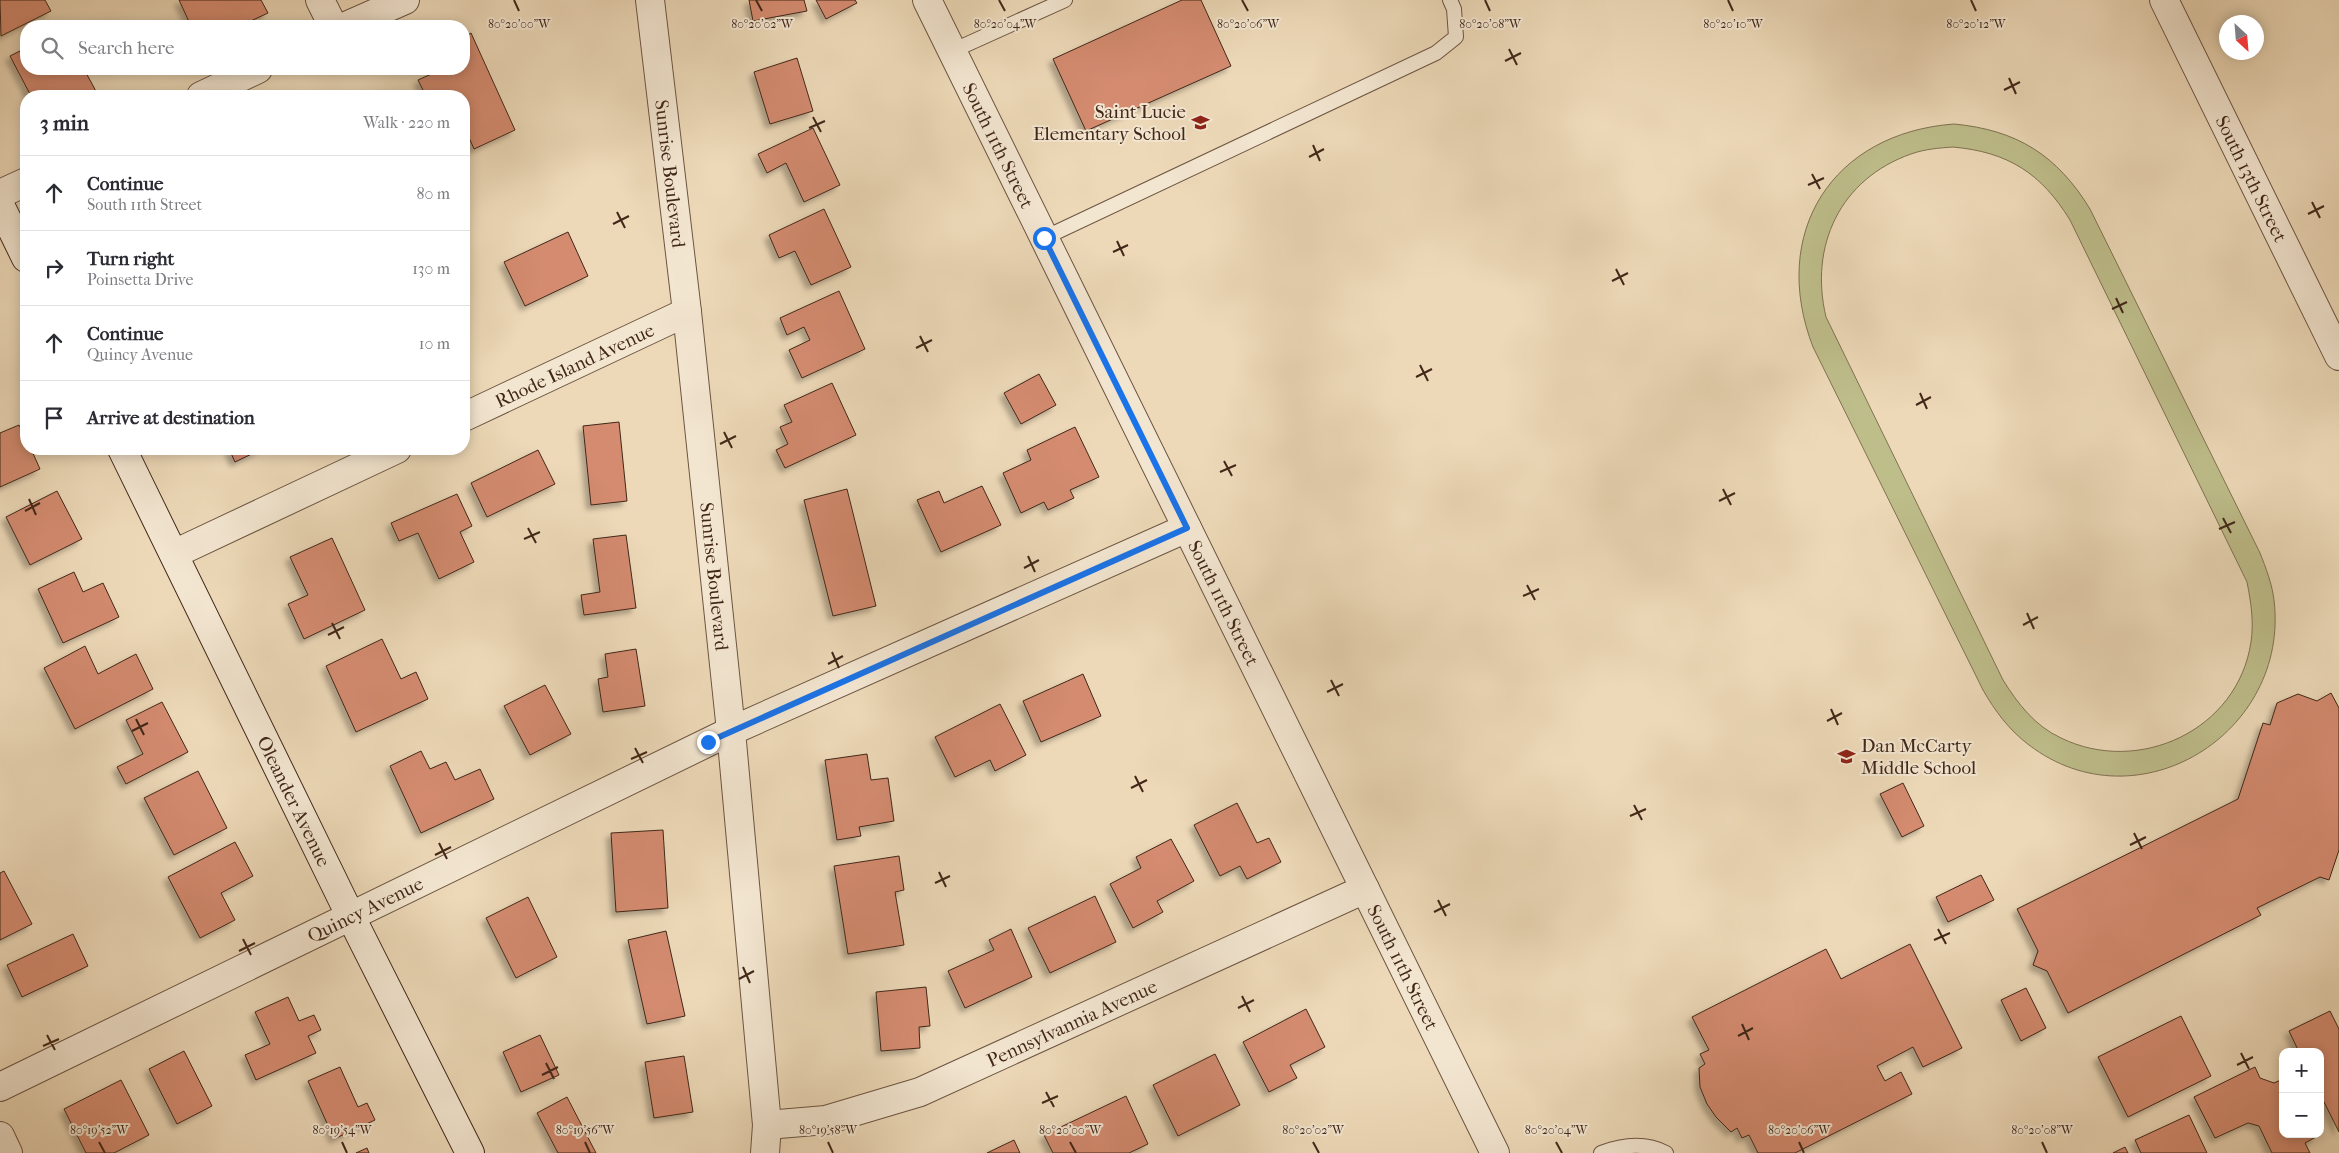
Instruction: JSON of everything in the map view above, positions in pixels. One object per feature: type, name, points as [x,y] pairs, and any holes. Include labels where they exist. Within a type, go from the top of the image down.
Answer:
[{"type":"street","points":[[320,0],[330,20]]},
{"type":"street","points":[[360,20],[405,0]]},
{"type":"street","name":"Sunrise Boulevard","points":[[650,0],[731,730],[767,1125],[765,1153]]},
{"type":"street","name":"South 11th Street","points":[[927,0],[1495,1153]]},
{"type":"street","name":"South 13th Street","points":[[2164,0],[2339,356]]},
{"type":"street","points":[[214,90],[245,75]]},
{"type":"street","points":[[0,194],[20,185]]},
{"type":"street","points":[[0,205],[20,246]]},
{"type":"street","name":"Rhode Island Avenue","points":[[470,414],[686,312]]},
{"type":"street","name":"Oleander Avenue","points":[[125,455],[350,917],[470,1153]]},
{"type":"street","points":[[174,554],[384,455]]},
{"type":"street","name":"Quincy Avenue","points":[[0,1087],[731,730],[1187,528]]},
{"type":"street","name":"Pennsylvannia Avenue","points":[[767,1125],[826,1120],[920,1092],[1365,890]]},
{"type":"street","points":[[0,1136],[8,1153]]},
{"type":"lane","points":[[952,51],[1065,0]]},
{"type":"lane","points":[[1044,238],[1436,53],[1456,36],[1454,9],[1450,0]]},
{"type":"lane","points":[[1601,1153],[1619,1146],[1655,1147],[1666,1153]]},
{"type":"green space","points":[[1954,124],[1997,132],[2033,148],[2064,174],[2090,209],[2260,553],[2274,600],[2273,648],[2258,690],[2232,726],[2198,754],[2159,771],[2116,776],[2071,768],[2029,745],[2003,720],[1983,690],[1813,347],[1801,305],[1799,265],[1806,229],[1821,196],[1844,168],[1874,147],[1911,131]],"holes":[[[1953,147],[1973,150],[2007,160],[2035,178],[2047,189],[2070,220],[2247,582],[2252,612],[2252,634],[2242,673],[2227,699],[2206,721],[2180,737],[2152,748],[2122,751],[2091,748],[2061,738],[2035,721],[2015,698],[2003,680],[1826,317],[1822,291],[1822,265],[1827,241],[1836,218],[1848,198],[1865,180],[1886,165],[1911,154]]]},
{"type":"building","points":[[0,0],[45,0],[51,11],[33,20],[20,20],[20,26],[1,36]]},
{"type":"building","points":[[179,0],[261,0],[268,13],[253,20],[188,20]]},
{"type":"building","points":[[749,0],[804,0],[807,11],[753,21]]},
{"type":"building","points":[[816,0],[855,0],[857,3],[826,19]]},
{"type":"building","points":[[1182,0],[1201,0],[1231,66],[1086,131],[1053,59]]},
{"type":"building","points":[[470,34],[515,130],[474,149],[470,140],[470,90],[423,90],[418,80],[429,75],[470,75]]},
{"type":"building","points":[[20,51],[20,75],[87,75],[95,90],[28,90],[10,56]]},
{"type":"building","points":[[797,58],[813,111],[770,124],[754,72]]},
{"type":"building","points":[[813,128],[840,185],[804,202],[786,163],[767,173],[758,154]]},
{"type":"building","points":[[824,209],[851,267],[811,285],[795,251],[779,258],[769,235]]},
{"type":"building","points":[[568,232],[588,276],[525,306],[504,262]]},
{"type":"building","points":[[839,291],[865,349],[802,378],[789,350],[810,340],[804,327],[787,335],[780,318]]},
{"type":"building","points":[[1039,374],[1056,405],[1021,424],[1004,393]]},
{"type":"building","points":[[832,383],[856,435],[785,468],[776,450],[788,444],[780,427],[792,422],[784,405]]},
{"type":"building","points":[[619,422],[627,501],[591,505],[583,426]]},
{"type":"building","points":[[19,425],[20,455],[34,455],[40,469],[0,487],[0,433]]},
{"type":"building","points":[[1075,427],[1099,477],[1070,490],[1074,498],[1048,510],[1044,502],[1021,513],[1003,473],[1031,460],[1027,450]]},
{"type":"building","points":[[538,450],[555,484],[487,517],[471,483]]},
{"type":"building","points":[[232,455],[250,455],[235,462]]},
{"type":"building","points":[[982,486],[1001,525],[941,552],[917,500],[939,491],[944,503]]},
{"type":"building","points":[[847,489],[876,606],[833,616],[804,500]]},
{"type":"building","points":[[57,491],[82,539],[30,565],[6,517]]},
{"type":"building","points":[[457,494],[472,526],[460,532],[474,562],[439,579],[418,533],[399,541],[391,523]]},
{"type":"building","points":[[626,535],[636,608],[584,615],[581,595],[600,592],[593,539]]},
{"type":"building","points":[[332,538],[365,610],[304,639],[288,604],[308,595],[290,557]]},
{"type":"building","points":[[74,572],[83,592],[103,583],[119,617],[63,643],[38,589]]},
{"type":"building","points":[[382,639],[401,679],[416,672],[428,699],[356,732],[326,666]]},
{"type":"building","points":[[85,646],[98,674],[136,654],[153,689],[75,729],[44,668]]},
{"type":"building","points":[[636,649],[645,706],[603,712],[598,679],[608,677],[605,654]]},
{"type":"building","points":[[1083,674],[1101,716],[1041,742],[1023,701]]},
{"type":"building","points":[[545,685],[571,734],[530,755],[504,706]]},
{"type":"building","points":[[2331,693],[2339,708],[2339,850],[2329,880],[2320,877],[2257,908],[2261,915],[2068,1013],[2047,971],[2033,965],[2038,951],[2017,909],[2238,799],[2263,723],[2270,725],[2277,703],[2298,694],[2317,701]]},
{"type":"building","points":[[162,702],[188,752],[126,784],[117,767],[143,754],[126,720]]},
{"type":"building","points":[[1000,704],[1026,755],[995,771],[990,760],[955,777],[935,737]]},
{"type":"building","points":[[421,751],[430,769],[446,762],[455,780],[480,769],[494,799],[421,833],[390,766]]},
{"type":"building","points":[[867,754],[871,780],[888,778],[894,821],[859,827],[861,836],[837,840],[825,760]]},
{"type":"building","points":[[198,771],[227,828],[174,855],[144,798]]},
{"type":"building","points":[[1903,783],[1924,826],[1902,837],[1880,794]]},
{"type":"building","points":[[1237,803],[1257,843],[1269,838],[1281,862],[1247,879],[1240,866],[1220,876],[1194,825]]},
{"type":"building","points":[[663,830],[668,908],[616,912],[611,833]]},
{"type":"building","points":[[1171,839],[1194,881],[1157,901],[1163,912],[1133,928],[1110,884],[1141,868],[1136,857]]},
{"type":"building","points":[[235,842],[253,876],[221,893],[235,920],[200,938],[168,877]]},
{"type":"building","points":[[899,856],[904,890],[895,892],[904,945],[848,954],[834,866]]},
{"type":"building","points":[[4,871],[32,924],[0,940],[0,873]]},
{"type":"building","points":[[1981,875],[1994,900],[1948,922],[1936,897]]},
{"type":"building","points":[[1095,896],[1116,942],[1050,973],[1028,928]]},
{"type":"building","points":[[528,897],[557,957],[516,978],[486,918]]},
{"type":"building","points":[[1011,929],[1032,977],[965,1008],[948,971],[994,950],[989,940]]},
{"type":"building","points":[[666,931],[685,1016],[647,1024],[628,940]]},
{"type":"building","points":[[73,934],[88,966],[22,997],[7,965]]},
{"type":"building","points":[[1910,944],[1962,1048],[1923,1067],[1913,1047],[1877,1066],[1885,1081],[1901,1072],[1912,1094],[1795,1153],[1758,1153],[1749,1135],[1742,1138],[1737,1128],[1731,1132],[1716,1117],[1707,1104],[1700,1087],[1699,1068],[1705,1064],[1700,1054],[1709,1050],[1692,1017],[1826,949],[1841,979]]},
{"type":"building","points":[[926,987],[930,1026],[919,1027],[920,1048],[881,1051],[876,992]]},
{"type":"building","points":[[2026,988],[2046,1028],[2021,1041],[2001,1000]]},
{"type":"building","points":[[288,997],[299,1021],[314,1015],[321,1030],[308,1036],[316,1053],[256,1080],[245,1055],[270,1044],[255,1012]]},
{"type":"building","points":[[1306,1009],[1325,1047],[1290,1065],[1297,1078],[1269,1092],[1243,1042]]},
{"type":"building","points":[[2330,1011],[2339,1029],[2339,1132],[2324,1102],[2324,1048],[2297,1048],[2289,1031]]},
{"type":"building","points":[[2181,1016],[2211,1076],[2128,1117],[2098,1057]]},
{"type":"building","points":[[540,1035],[559,1075],[521,1092],[503,1052]]},
{"type":"building","points":[[184,1051],[212,1106],[177,1124],[149,1069]]},
{"type":"building","points":[[1215,1054],[1240,1105],[1178,1136],[1153,1085]]},
{"type":"building","points":[[684,1056],[693,1112],[654,1118],[645,1062]]},
{"type":"building","points":[[340,1067],[358,1107],[367,1103],[375,1120],[334,1139],[308,1081]]},
{"type":"building","points":[[2255,1067],[2260,1078],[2274,1083],[2279,1081],[2279,1138],[2314,1138],[2305,1143],[2310,1153],[2272,1153],[2259,1126],[2248,1123],[2215,1138],[2194,1097]]},
{"type":"building","points":[[121,1080],[149,1135],[114,1153],[86,1153],[64,1109]]},
{"type":"building","points":[[1126,1096],[1148,1144],[1129,1153],[1053,1153],[1044,1135]]},
{"type":"building","points":[[567,1097],[596,1153],[558,1153],[537,1113]]},
{"type":"building","points":[[2189,1115],[2207,1153],[2141,1153],[2135,1140]]},
{"type":"building","points":[[1014,1140],[1020,1153],[987,1153]]},
{"type":"building","points":[[2125,1147],[2128,1153],[2113,1153]]},
{"type":"building","points":[[367,1148],[369,1153],[356,1153]]},
{"type":"place","name":"Saint Lucie Elementary School","points":[[1200,122]]},
{"type":"place","name":"Dan McCarty Middle School","points":[[1847,756]]},
{"type":"route","points":[[708,742],[1187,528],[1044,238]]}]
